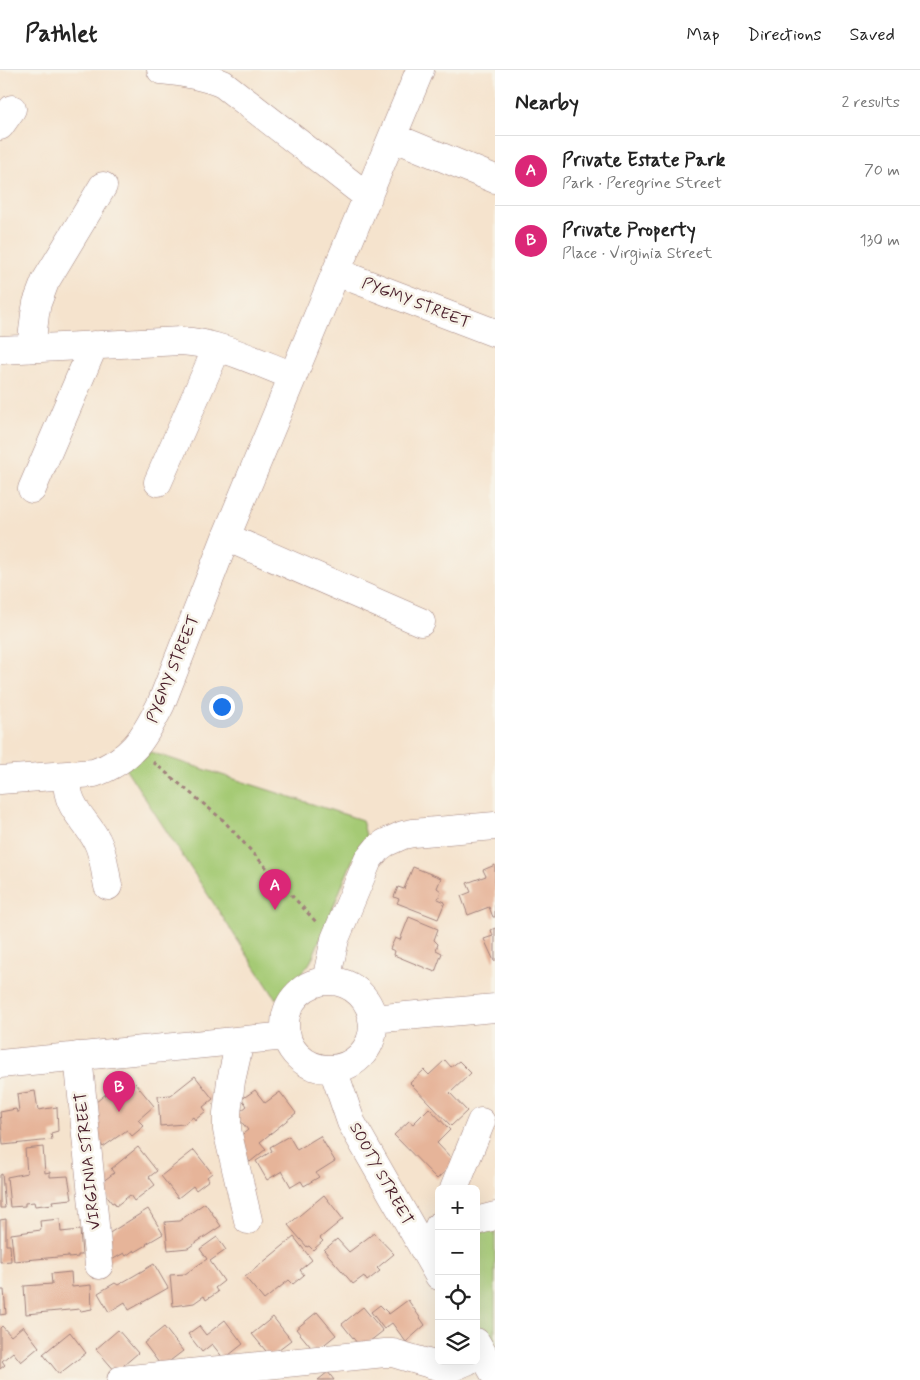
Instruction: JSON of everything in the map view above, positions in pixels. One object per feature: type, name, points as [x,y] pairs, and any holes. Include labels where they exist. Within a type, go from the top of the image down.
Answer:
[{"type":"street","points":[[160,70],[187,73],[213,79],[223,84],[368,197]]},
{"type":"street","name":"PYGMY STREET","points":[[0,780],[94,773],[128,756],[148,730],[161,704],[226,537],[420,70]]},
{"type":"street","points":[[395,130],[495,164]]},
{"type":"street","points":[[395,130],[495,179]]},
{"type":"street","points":[[31,348],[37,303],[45,282],[103,186]]},
{"type":"street","name":"PYGMY STREET","points":[[336,272],[495,333]]},
{"type":"street","points":[[0,350],[181,341],[194,342],[217,348],[293,376]]},
{"type":"street","points":[[32,489],[94,345]]},
{"type":"street","points":[[158,482],[217,348]]},
{"type":"street","points":[[226,537],[421,622]]},
{"type":"street","points":[[66,775],[68,794],[100,848],[108,886]]},
{"type":"street","points":[[326,981],[335,939],[368,860],[377,849],[393,839],[413,833],[495,826]]},
{"type":"street","points":[[326,981],[341,982],[355,988],[366,999],[372,1012],[373,1028],[370,1043],[361,1055],[348,1064],[333,1069],[318,1067],[304,1060],[293,1050],[286,1036],[285,1020],[290,1006],[299,993],[312,984],[326,981]]},
{"type":"street","points":[[372,1019],[495,1008]]},
{"type":"street","points":[[0,1064],[286,1036]]},
{"type":"street","points":[[240,1041],[231,1081],[227,1113],[228,1130],[248,1220]]},
{"type":"street","name":"VIRGINIA STREET","points":[[71,1057],[78,1205]]},
{"type":"street","name":"VIRGINIA STREET","points":[[71,1057],[99,1266]]},
{"type":"street","name":"SOOTY STREET","points":[[333,1069],[351,1122],[433,1233],[439,1275]]},
{"type":"street","points":[[456,1185],[481,1122]]},
{"type":"street","points":[[480,1220],[495,1216]]},
{"type":"street","points":[[121,1380],[385,1353],[435,1359]]},
{"type":"path","points":[[134,748],[223,820],[321,929],[335,939]]},
{"type":"green space","points":[[144,750],[362,820],[368,843],[353,859],[311,961],[276,999],[124,766]]},
{"type":"green space","points":[[495,1228],[495,1359],[480,1332],[480,1234]]},
{"type":"building","points":[[495,865],[495,917],[493,917],[489,907],[468,915],[461,896],[471,892],[467,883],[486,876],[483,870]]},
{"type":"building","points":[[413,867],[441,878],[437,888],[441,891],[438,899],[445,902],[438,919],[397,903],[399,899],[394,897],[398,887],[404,889]]},
{"type":"building","points":[[409,917],[438,929],[434,940],[438,944],[436,950],[442,953],[435,972],[394,955],[395,951],[390,949],[395,938],[400,940]]},
{"type":"building","points":[[495,928],[494,961],[484,939],[493,936],[491,930]]},
{"type":"building","points":[[445,1060],[451,1067],[459,1061],[471,1073],[450,1093],[467,1111],[451,1126],[410,1083],[424,1070],[429,1075]]},
{"type":"building","points":[[195,1076],[213,1099],[203,1107],[206,1111],[195,1120],[193,1117],[184,1124],[160,1126],[158,1096],[171,1095]]},
{"type":"building","points":[[135,1083],[154,1106],[138,1120],[144,1126],[132,1136],[127,1130],[103,1147],[92,1132],[90,1107],[112,1089],[118,1096]]},
{"type":"building","points":[[255,1090],[265,1103],[280,1092],[296,1113],[260,1142],[266,1149],[250,1162],[234,1141],[248,1130],[236,1115],[247,1106],[242,1099]]},
{"type":"building","points":[[35,1091],[38,1110],[57,1107],[58,1131],[51,1133],[52,1140],[3,1145],[0,1112],[16,1109],[19,1112],[17,1094]]},
{"type":"building","points":[[429,1108],[450,1130],[437,1143],[455,1162],[437,1179],[394,1135],[409,1121],[413,1124]]},
{"type":"building","points":[[289,1136],[297,1150],[320,1136],[335,1161],[316,1173],[319,1177],[304,1186],[301,1181],[291,1187],[282,1171],[267,1180],[256,1161],[272,1151],[270,1147]]},
{"type":"building","points":[[43,1147],[45,1173],[50,1172],[50,1177],[68,1176],[72,1199],[52,1201],[53,1204],[35,1206],[34,1202],[25,1203],[25,1206],[10,1207],[7,1177],[27,1173],[25,1149]]},
{"type":"building","points":[[138,1147],[157,1171],[149,1177],[155,1185],[134,1201],[130,1195],[116,1206],[98,1185],[114,1173],[111,1169]]},
{"type":"building","points":[[194,1150],[212,1173],[207,1177],[209,1180],[196,1190],[193,1186],[178,1198],[161,1176]]},
{"type":"building","points":[[2,1174],[5,1208],[0,1208],[0,1175]]},
{"type":"building","points":[[324,1195],[343,1219],[320,1238],[323,1241],[313,1250],[309,1246],[307,1247],[288,1225]]},
{"type":"building","points":[[205,1203],[221,1226],[188,1248],[168,1250],[165,1222],[179,1221]]},
{"type":"building","points":[[148,1209],[163,1234],[135,1252],[134,1250],[126,1256],[124,1253],[108,1262],[100,1239]]},
{"type":"building","points":[[6,1219],[6,1245],[10,1245],[11,1261],[0,1262],[0,1220]]},
{"type":"building","points":[[60,1219],[61,1232],[80,1230],[82,1255],[69,1258],[69,1256],[14,1261],[11,1234],[41,1230],[40,1221]]},
{"type":"building","points":[[374,1233],[394,1254],[377,1268],[380,1271],[367,1281],[364,1276],[353,1284],[324,1250],[337,1239],[349,1252]]},
{"type":"building","points":[[217,1237],[226,1250],[210,1261],[224,1281],[215,1288],[218,1292],[206,1300],[204,1296],[194,1303],[173,1306],[170,1275],[185,1274],[207,1259],[200,1249]]},
{"type":"building","points":[[294,1237],[312,1260],[300,1270],[304,1275],[293,1284],[289,1280],[264,1300],[245,1277]]},
{"type":"building","points":[[154,1264],[168,1288],[129,1310],[125,1302],[109,1312],[98,1293],[115,1283],[118,1285]]},
{"type":"building","points":[[71,1272],[72,1287],[91,1285],[92,1309],[26,1314],[24,1286],[52,1284],[51,1274]]},
{"type":"building","points":[[0,1290],[4,1290],[6,1314],[0,1315]]},
{"type":"building","points":[[408,1300],[425,1325],[406,1342],[392,1323],[384,1329],[371,1312],[380,1305],[389,1314]]},
{"type":"building","points":[[363,1307],[383,1331],[361,1348],[342,1324]]},
{"type":"building","points":[[317,1312],[336,1335],[315,1352],[296,1329]]},
{"type":"building","points":[[273,1317],[291,1340],[270,1356],[252,1334]]},
{"type":"building","points":[[225,1320],[243,1344],[224,1359],[212,1344],[202,1352],[188,1334],[199,1326],[206,1335]]},
{"type":"building","points":[[2,1326],[11,1336],[23,1326],[39,1347],[21,1362],[13,1352],[2,1361],[5,1365],[0,1369],[0,1328]]},
{"type":"building","points":[[164,1327],[183,1351],[162,1367],[144,1343]]},
{"type":"building","points":[[118,1330],[138,1353],[116,1372],[96,1349]]},
{"type":"building","points":[[70,1332],[86,1353],[59,1374],[43,1354]]},
{"type":"building","points":[[328,1372],[334,1380],[318,1380]]},
{"type":"place","name":"Private Estate Park","points":[[275,910]]},
{"type":"place","name":"Private Property","points":[[119,1112]]}]
